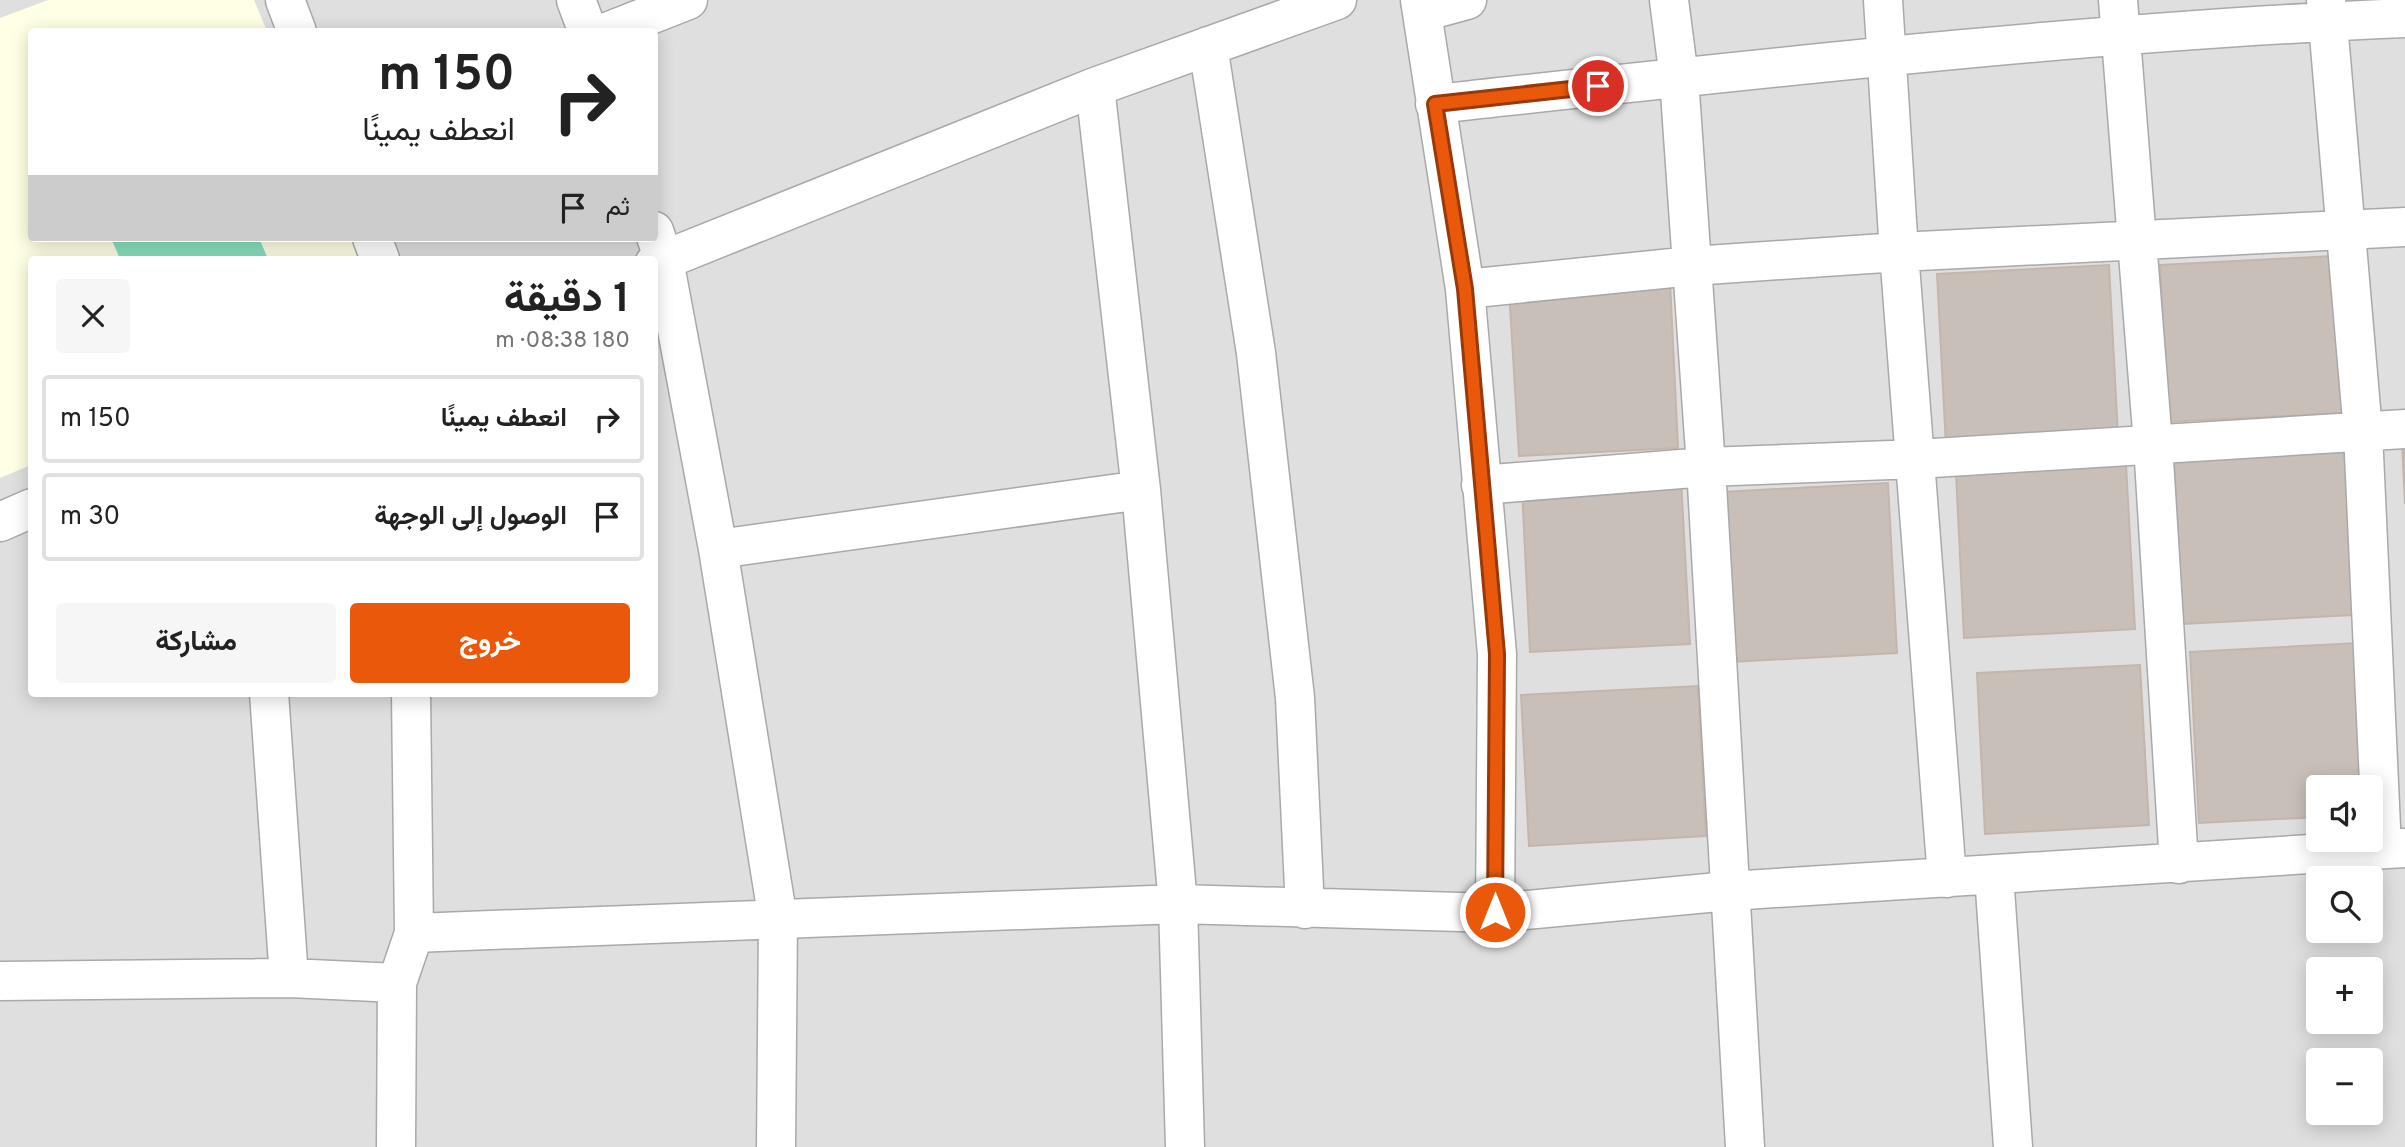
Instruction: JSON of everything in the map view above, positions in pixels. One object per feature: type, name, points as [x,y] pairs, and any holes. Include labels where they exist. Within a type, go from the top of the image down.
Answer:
[{"type":"street","points":[[285,0],[296,28]]},
{"type":"street","points":[[576,0],[586,28]]},
{"type":"street","points":[[617,28],[688,0]]},
{"type":"street","points":[[776,1147],[778,920],[718,549],[658,252],[1095,87],[1335,0]]},
{"type":"street","points":[[1468,0],[1421,6],[1465,289],[1497,654],[1495,912]]},
{"type":"street","points":[[1669,0],[1679,78],[1706,467],[1745,1147]]},
{"type":"street","points":[[1884,0],[1899,252],[1917,459],[1947,878]]},
{"type":"street","points":[[1435,104],[1888,56],[2120,18],[2327,11],[2405,18]]},
{"type":"street","points":[[414,933],[1178,904],[1495,912],[1729,891],[2393,849],[2363,432],[2327,11]]},
{"type":"street","points":[[2120,18],[2152,444],[2179,864]]},
{"type":"street","points":[[1208,47],[1256,353],[1295,698],[1305,909]]},
{"type":"street","points":[[1095,87],[1141,490],[1178,904],[1185,1147]]},
{"type":"street","points":[[1465,289],[1692,266],[1899,252],[2137,243],[2405,228]]},
{"type":"street","points":[[1481,485],[1706,467],[1917,459],[2405,429]]},
{"type":"street","points":[[718,549],[1141,490]]},
{"type":"street","points":[[0,522],[28,510]]},
{"type":"street","points":[[269,697],[289,978]]},
{"type":"street","points":[[396,1147],[397,984],[414,933],[411,697]]},
{"type":"street","points":[[1994,876],[2013,1147]]},
{"type":"street","points":[[0,981],[289,978],[397,984]]},
{"type":"shaded area","points":[[0,0],[2405,0],[2405,1147],[0,1147]]},
{"type":"shaded area","points":[[48,0],[254,0],[266,28],[28,28],[28,242],[359,242],[366,256],[28,256],[28,466],[0,478],[0,18]]},
{"type":"green space","points":[[113,242],[261,242],[267,256],[119,256]]},
{"type":"building","points":[[2333,256],[2342,413],[2168,422],[2160,265]]},
{"type":"building","points":[[2109,265],[2118,436],[1946,446],[1937,274]]},
{"type":"building","points":[[1670,281],[1678,448],[1519,456],[1509,289]]},
{"type":"building","points":[[2402,444],[2405,444],[2405,504]]},
{"type":"building","points":[[2344,450],[2353,615],[2183,624],[2174,459]]},
{"type":"building","points":[[2126,464],[2135,629],[1964,638],[1956,473]]},
{"type":"building","points":[[1681,480],[1690,644],[1530,652],[1522,489]]},
{"type":"building","points":[[1888,483],[1897,653],[1731,662],[1722,492]]},
{"type":"building","points":[[2358,643],[2364,775],[2306,775],[2306,818],[2199,823],[2190,652]]},
{"type":"building","points":[[2140,665],[2149,825],[1985,834],[1977,673]]},
{"type":"building","points":[[1698,686],[1706,836],[1529,846],[1521,695]]},
{"type":"route","points":[[1495,912],[1497,654],[1465,289],[1435,104],[1598,86]]}]
